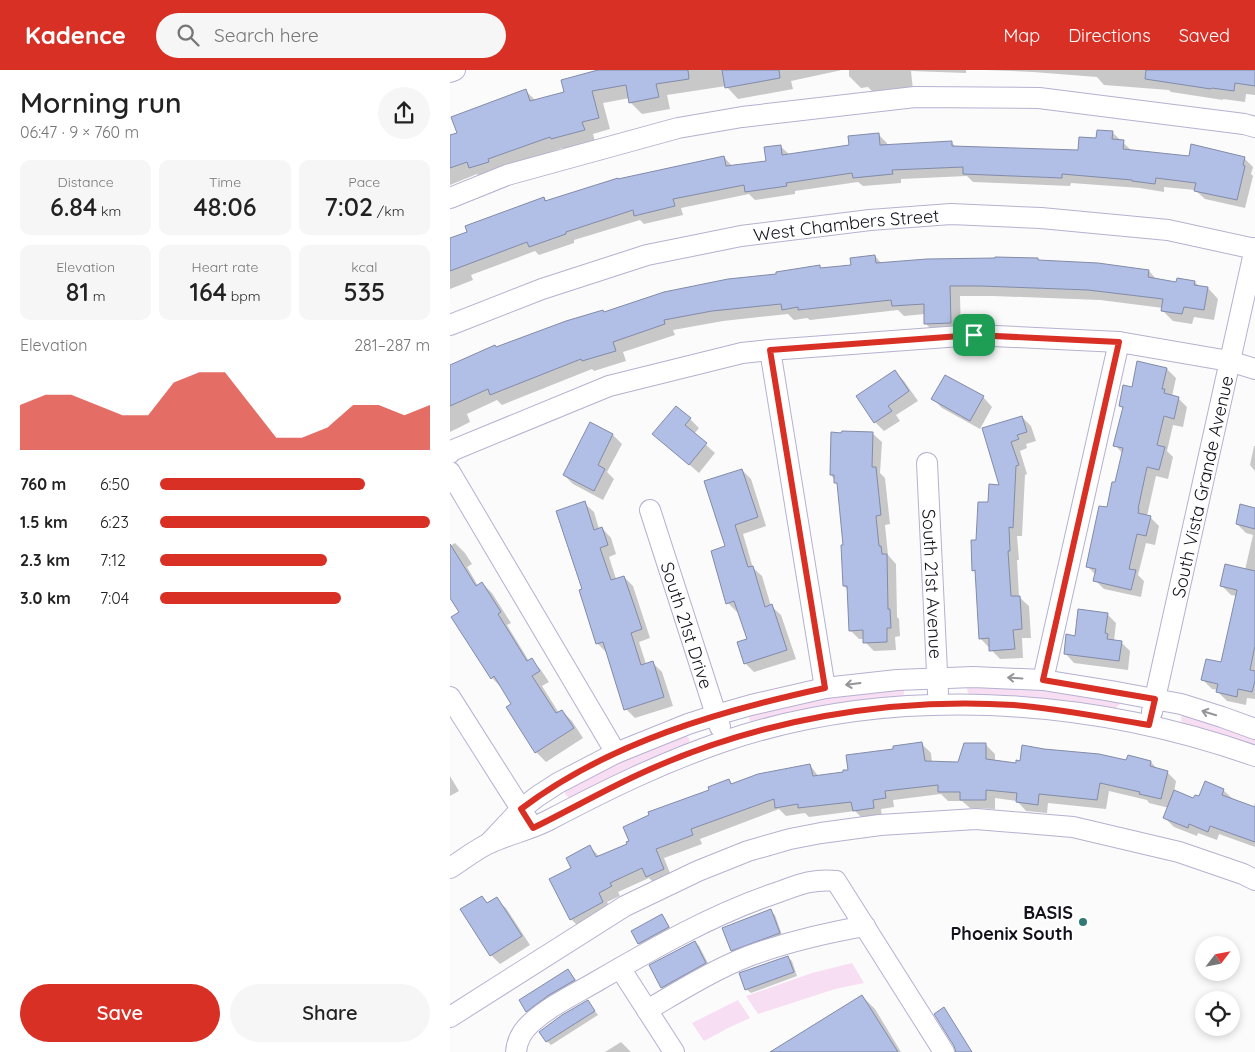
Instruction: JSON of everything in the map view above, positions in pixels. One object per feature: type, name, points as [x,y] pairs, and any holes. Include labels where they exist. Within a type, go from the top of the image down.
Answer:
[{"type":"street","points":[[450,72],[455,70]]},
{"type":"street","points":[[450,198],[506,175],[678,128],[742,118],[915,97],[1039,98],[1244,124],[1255,127]]},
{"type":"street","name":"West Chambers Street","points":[[450,324],[542,289],[647,255],[741,236],[870,220],[951,214],[1041,218],[1168,230],[1255,248]]},
{"type":"street","name":"South Vista Grande Avenue","points":[[1149,725],[1255,248]]},
{"type":"street","points":[[450,453],[609,386],[742,353],[770,350],[974,335],[1119,342],[1229,361],[1255,368]]},
{"type":"street","points":[[1043,680],[1119,342]]},
{"type":"street","points":[[770,350],[825,688]]},
{"type":"street","name":"South 21st Avenue","points":[[927,463],[938,705]]},
{"type":"street","points":[[450,472],[616,753]]},
{"type":"street","name":"South 21st Drive","points":[[650,510],[724,741]]},
{"type":"street","points":[[489,844],[521,809],[558,783],[616,753],[688,724],[752,705],[825,688],[897,680],[973,676],[1043,680],[1155,699],[1222,717],[1255,730]]},
{"type":"street","points":[[450,697],[533,828]]},
{"type":"street","points":[[450,868],[489,844],[533,828],[645,772],[724,741],[806,720],[856,712],[938,705],[1015,705],[1149,725],[1210,741],[1255,756]]},
{"type":"street","points":[[450,1017],[625,906],[698,871],[748,851],[790,839],[821,833],[880,825],[976,819],[1073,827],[1179,852],[1255,880]]},
{"type":"street","points":[[516,1052],[520,1035],[544,1012],[620,968],[702,923],[750,902],[810,881],[823,880],[836,882],[944,1052]]},
{"type":"street","points":[[647,1010],[714,972],[749,957],[818,934],[865,926]]},
{"type":"street","points":[[620,968],[674,1052]]},
{"type":"shaded area","points":[[968,686],[1015,686],[1119,702],[1120,704],[1115,709],[1040,699],[973,696],[967,690]]},
{"type":"shaded area","points":[[904,690],[902,698],[753,724],[750,722],[749,717],[750,715],[791,703],[866,691]]},
{"type":"shaded area","points":[[1182,715],[1255,735],[1255,747],[1184,724],[1181,721]]},
{"type":"shaded area","points":[[686,735],[690,740],[688,744],[627,769],[572,797],[569,798],[565,794],[566,788],[635,754]]},
{"type":"shaded area","points":[[852,963],[864,983],[835,989],[758,1014],[746,996],[812,973]]},
{"type":"shaded area","points":[[738,1000],[750,1018],[704,1041],[692,1023]]},
{"type":"building","points":[[598,70],[688,70],[689,79],[656,84],[659,97],[629,103],[626,85],[592,91],[599,118],[582,122],[585,130],[551,139],[550,137],[488,159],[489,162],[469,168],[467,162],[450,168],[450,135],[457,133],[451,117],[526,89],[530,101],[564,92],[561,80]]},
{"type":"building","points":[[722,70],[779,70],[780,78],[725,88]]},
{"type":"building","points":[[1146,70],[1255,70],[1255,86],[1235,83],[1234,91],[1211,89],[1145,79]]},
{"type":"building","points":[[1097,130],[1113,131],[1112,139],[1124,140],[1123,149],[1189,156],[1191,144],[1245,157],[1243,165],[1245,166],[1237,200],[1194,191],[1196,183],[1156,178],[1155,184],[1132,180],[1062,174],[1062,178],[963,174],[963,167],[892,170],[893,174],[853,178],[852,173],[786,183],[787,186],[745,192],[744,185],[673,199],[675,206],[634,216],[633,210],[566,232],[566,234],[529,247],[527,242],[450,271],[450,238],[467,232],[465,226],[544,197],[545,201],[618,178],[724,156],[726,166],[766,161],[764,147],[781,145],[782,155],[849,145],[848,136],[879,133],[880,145],[952,141],[952,146],[1078,150],[1079,137],[1096,138]]},
{"type":"building","points":[[875,255],[876,263],[995,257],[1038,258],[1038,260],[1098,263],[1149,270],[1148,277],[1176,282],[1177,278],[1195,281],[1194,285],[1208,287],[1204,310],[1184,307],[1182,314],[1161,311],[1163,299],[1088,290],[981,286],[950,286],[951,323],[924,324],[924,304],[892,306],[891,300],[798,310],[798,307],[782,310],[781,304],[712,311],[664,320],[665,324],[613,342],[616,351],[582,361],[581,359],[490,395],[488,389],[450,406],[450,365],[495,345],[496,347],[566,321],[603,310],[604,312],[664,292],[728,279],[776,274],[776,272],[820,265],[820,268],[851,265],[850,258]]},
{"type":"building","points":[[1137,361],[1167,368],[1162,389],[1165,389],[1164,393],[1179,397],[1174,419],[1164,416],[1157,445],[1165,447],[1159,470],[1147,467],[1138,513],[1151,516],[1146,536],[1137,534],[1129,569],[1136,570],[1131,590],[1093,581],[1096,569],[1086,567],[1099,506],[1107,507],[1112,482],[1115,482],[1123,448],[1113,446],[1123,407],[1119,406],[1123,385],[1132,387]]},
{"type":"building","points":[[895,370],[909,391],[888,406],[892,411],[874,423],[856,396]]},
{"type":"building","points":[[945,375],[984,396],[970,421],[931,399]]},
{"type":"building","points":[[676,406],[691,418],[685,425],[707,443],[689,465],[652,434]]},
{"type":"building","points":[[1022,416],[1027,432],[1017,435],[1019,439],[1011,442],[1019,465],[1016,466],[1013,528],[1009,527],[1010,551],[1008,551],[1011,596],[1020,596],[1022,629],[1013,630],[1015,649],[989,651],[989,638],[979,639],[975,570],[972,571],[971,540],[976,540],[978,502],[988,502],[989,484],[999,485],[982,428]]},
{"type":"building","points":[[590,422],[613,434],[598,465],[605,469],[594,491],[563,475]]},
{"type":"building","points":[[842,431],[873,432],[872,467],[876,467],[881,515],[876,516],[879,546],[881,546],[882,554],[887,554],[888,609],[890,609],[891,628],[887,628],[887,642],[863,643],[863,630],[849,631],[847,586],[843,586],[841,545],[843,545],[837,483],[834,483],[834,475],[830,475],[831,432],[841,433]]},
{"type":"building","points":[[742,469],[758,517],[735,525],[748,567],[753,566],[765,607],[772,604],[787,650],[744,664],[737,642],[747,639],[734,601],[726,604],[711,551],[725,546],[704,481]]},
{"type":"building","points":[[585,501],[594,530],[602,527],[608,545],[600,548],[611,580],[624,576],[634,605],[642,629],[631,633],[641,665],[653,661],[664,697],[624,710],[603,642],[596,644],[579,590],[582,589],[556,511]]},
{"type":"building","points":[[1240,504],[1255,508],[1255,529],[1236,524]]},
{"type":"building","points":[[450,544],[476,586],[482,582],[501,612],[498,614],[527,661],[532,658],[540,671],[532,676],[556,713],[562,710],[574,728],[535,753],[506,707],[511,704],[494,676],[491,679],[451,617],[459,612],[450,598]]},
{"type":"building","points":[[1225,564],[1255,571],[1255,646],[1250,670],[1255,671],[1255,681],[1252,692],[1238,689],[1237,697],[1216,692],[1218,684],[1201,680],[1206,659],[1221,662],[1237,590],[1220,586]]},
{"type":"building","points":[[1078,609],[1108,613],[1105,633],[1108,634],[1107,639],[1122,641],[1119,661],[1064,654],[1066,634],[1075,636]]},
{"type":"building","points":[[922,742],[925,761],[958,762],[964,743],[986,743],[986,759],[1016,763],[1016,760],[1020,761],[1022,745],[1099,754],[1126,760],[1128,755],[1151,761],[1150,766],[1168,771],[1161,799],[1100,783],[1097,800],[1039,794],[1038,805],[1016,802],[1017,793],[986,790],[986,800],[960,800],[960,792],[938,792],[938,785],[885,791],[886,798],[873,800],[874,808],[853,811],[851,802],[798,808],[798,804],[775,808],[774,799],[691,829],[693,835],[656,849],[664,869],[646,877],[642,868],[610,883],[612,886],[599,893],[603,902],[570,920],[549,879],[571,868],[566,858],[590,845],[596,857],[627,844],[626,842],[629,841],[623,827],[649,815],[648,812],[709,790],[708,787],[729,779],[731,784],[758,774],[810,764],[813,776],[843,772],[843,770],[848,770],[846,755],[893,749],[893,746]]},
{"type":"building","points":[[1205,781],[1224,789],[1222,795],[1255,807],[1255,842],[1210,826],[1208,832],[1189,824],[1188,828],[1163,818],[1174,790],[1193,798],[1195,795],[1199,796]]},
{"type":"building","points":[[482,896],[487,903],[497,897],[522,936],[490,956],[460,909]]},
{"type":"building","points":[[771,909],[780,933],[731,951],[722,928]]},
{"type":"building","points":[[662,914],[669,927],[638,944],[631,931]]},
{"type":"building","points":[[695,941],[706,963],[661,988],[649,965]]},
{"type":"building","points":[[788,956],[794,972],[745,990],[739,973]]},
{"type":"building","points":[[568,969],[575,980],[549,995],[526,1012],[519,1000]]},
{"type":"building","points":[[862,995],[898,1052],[770,1052]]},
{"type":"building","points":[[588,1000],[595,1011],[546,1042],[539,1032],[562,1015]]},
{"type":"building","points":[[944,1007],[972,1052],[956,1052],[934,1014]]},
{"type":"place","name":"BASIS Phoenix South","points":[[1083,922]]},
{"type":"route","points":[[974,335],[1119,342],[1043,680],[1155,699],[1149,725],[1015,705],[973,704],[908,706],[806,720],[724,741],[680,757],[574,806],[533,828],[521,809],[558,783],[616,753],[688,724],[752,705],[825,688],[770,350],[974,335]]}]
